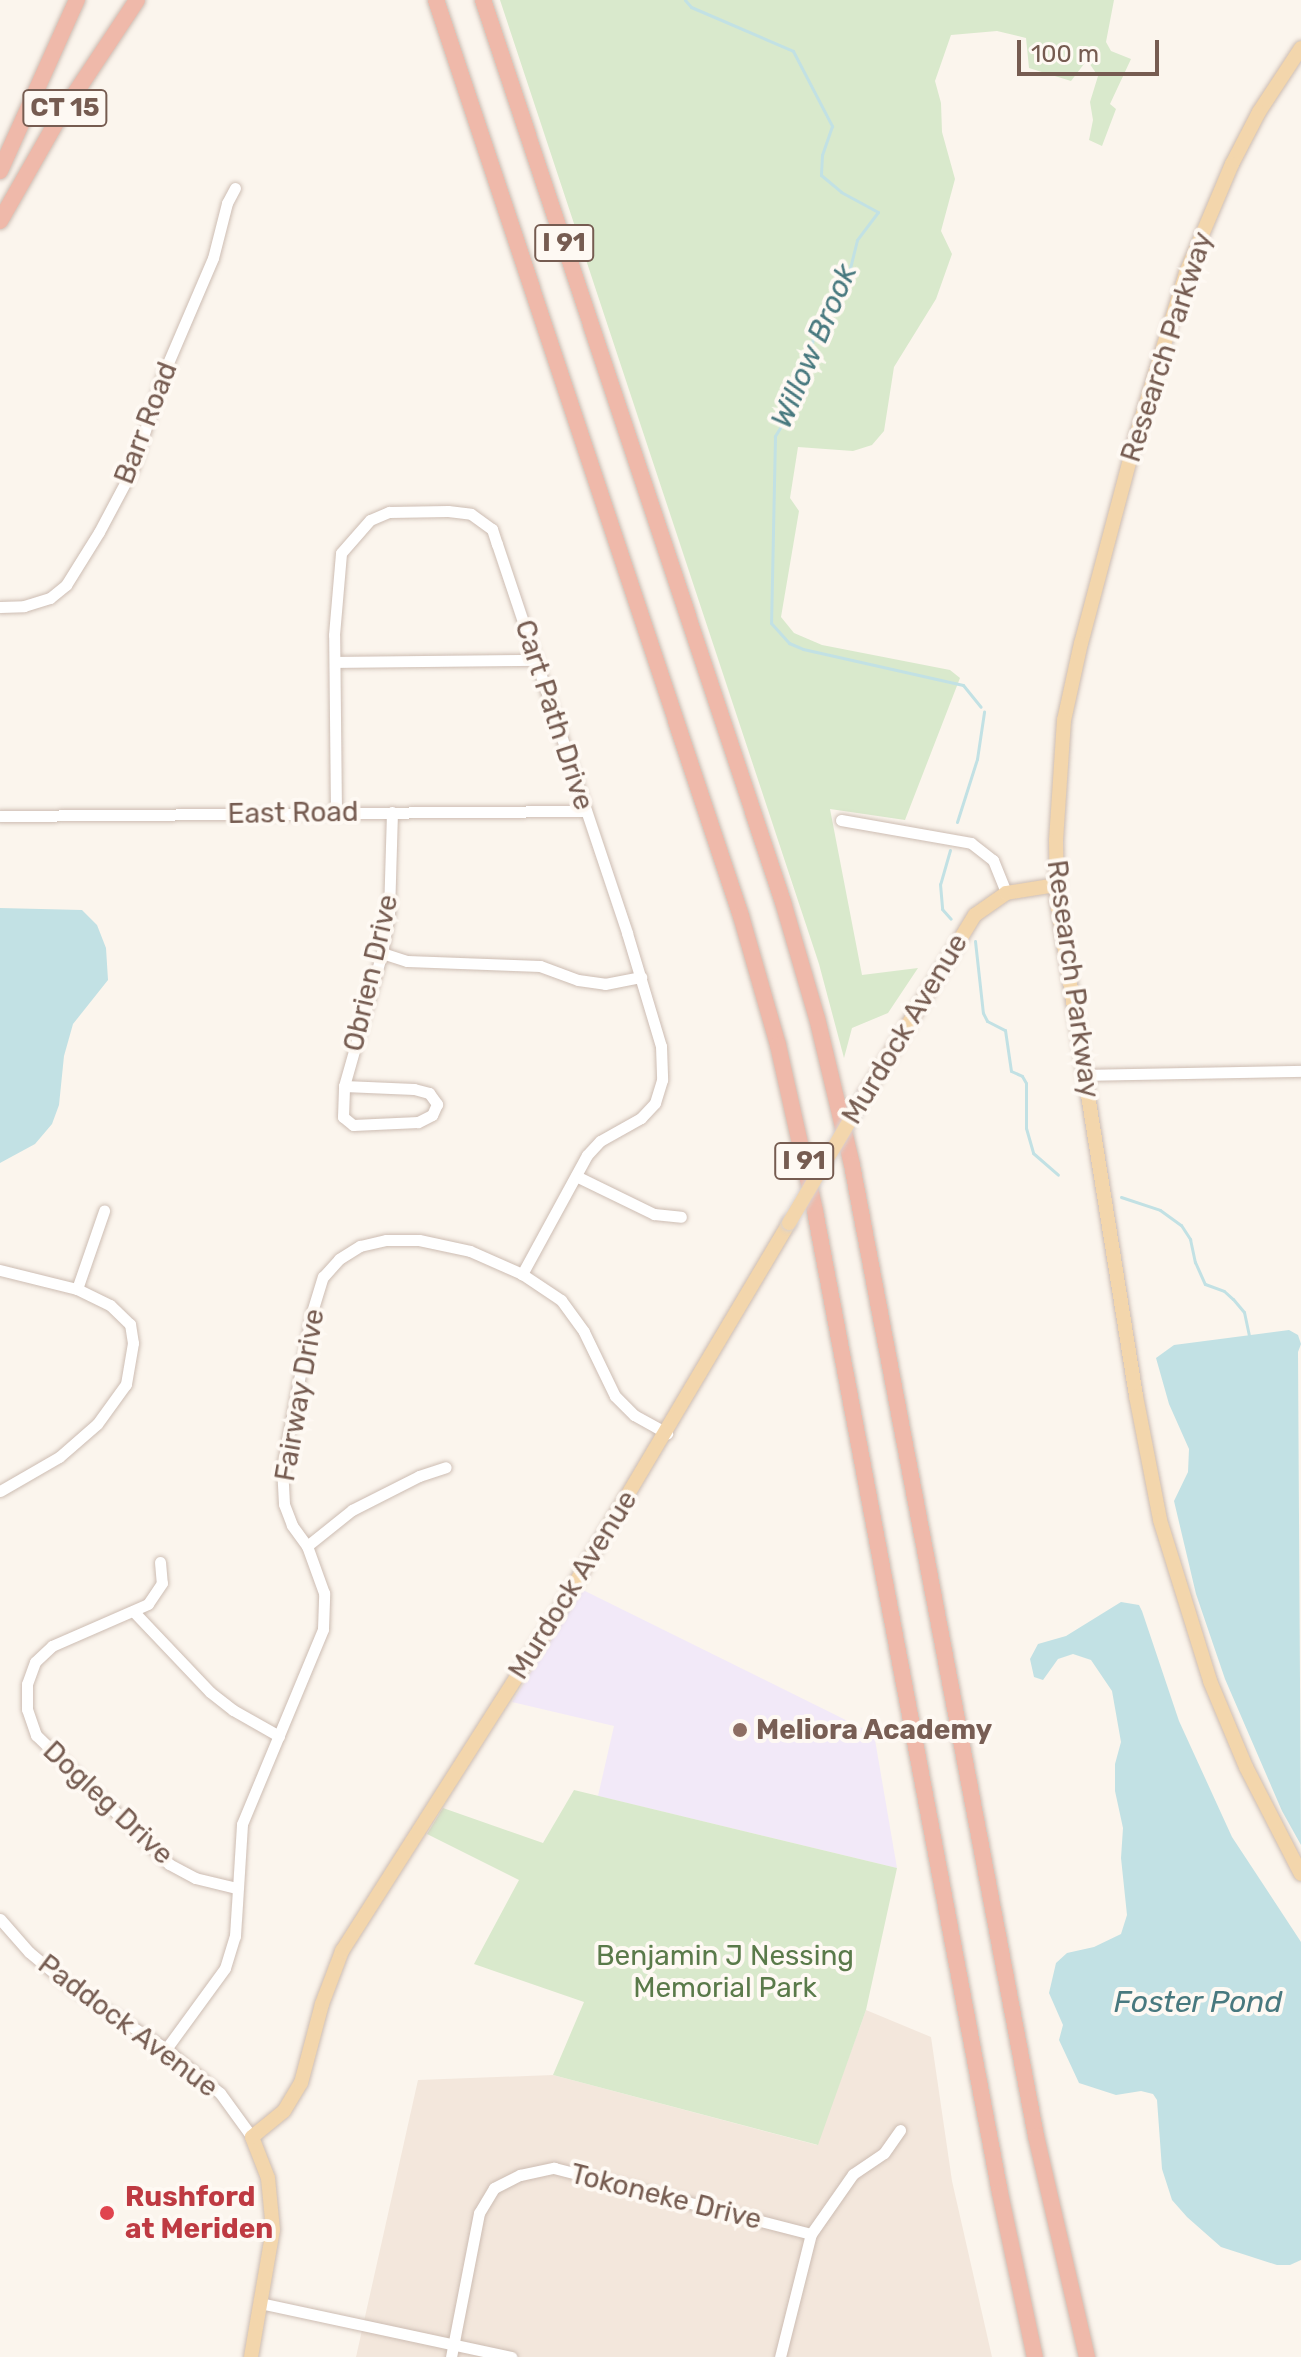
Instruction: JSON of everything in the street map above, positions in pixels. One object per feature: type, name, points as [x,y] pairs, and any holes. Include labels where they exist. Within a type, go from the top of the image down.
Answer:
[{"type":"highway","name":"CT 15","points":[[0,171],[77,0]]},
{"type":"highway","name":"CT 15","points":[[0,221],[60,116],[137,0]]},
{"type":"highway","name":"I 91","points":[[436,0],[741,916],[778,1045],[815,1211],[1000,2193],[1035,2357]]},
{"type":"highway","name":"I 91","points":[[483,0],[783,902],[817,1018],[852,1165],[1016,2037],[1057,2238],[1087,2357]]},
{"type":"main road","name":"Research Parkway","points":[[1301,48],[1259,112],[1211,211],[1186,273],[1137,433],[1064,720],[1056,792],[1056,885],[1148,1463],[1176,1581],[1228,1725],[1301,1874]]},
{"type":"main road","name":"Murdock Avenue","points":[[252,2137],[284,2111],[301,2083],[322,2004],[342,1951],[667,1433],[971,919],[983,906],[1006,893],[1056,885]]},
{"type":"main road","points":[[251,2357],[273,2230],[268,2178],[252,2137]]},
{"type":"street","name":"Barr Road","points":[[0,607],[24,606],[50,598],[66,585],[99,532],[133,468],[162,377],[213,258],[227,203],[235,188]]},
{"type":"street","name":"Cart Path Drive","points":[[336,812],[335,662],[341,553],[370,520],[389,512],[448,511],[471,514],[492,529],[641,977],[661,1046],[662,1080],[655,1103],[641,1118],[600,1141],[587,1155],[522,1274]]},
{"type":"street","points":[[335,662],[536,660]]},
{"type":"street","name":"East Road","points":[[0,816],[586,811]]},
{"type":"street","name":"Obrien Drive","points":[[344,1086],[414,1089],[429,1093],[437,1104],[432,1115],[418,1122],[353,1125],[343,1117],[344,1086],[382,953],[392,886],[392,812]]},
{"type":"street","points":[[841,820],[971,843],[993,860],[1006,893]]},
{"type":"street","points":[[382,953],[407,961],[540,966],[578,980],[605,984],[641,977]]},
{"type":"street","points":[[1085,1075],[1301,1071]]},
{"type":"street","points":[[576,1176],[654,1214],[681,1217]]},
{"type":"street","points":[[77,1289],[104,1211]]},
{"type":"street","name":"Fairway Drive","points":[[166,2049],[225,1968],[235,1936],[242,1824],[323,1629],[324,1593],[307,1546],[292,1525],[284,1504],[282,1469],[312,1312],[323,1277],[339,1259],[360,1246],[386,1240],[419,1240],[470,1251],[522,1274],[561,1300],[584,1332],[615,1396],[634,1415],[667,1433]]},
{"type":"street","points":[[0,1270],[77,1289],[110,1305],[130,1324],[133,1343],[126,1384],[97,1424],[59,1457],[0,1491]]},
{"type":"street","points":[[307,1546],[352,1510],[419,1476],[446,1467]]},
{"type":"street","name":"Dogleg Drive","points":[[160,1562],[162,1583],[157,1595],[135,1613],[52,1646],[35,1662],[27,1684],[27,1709],[36,1735],[169,1864],[195,1878],[236,1888]]},
{"type":"street","points":[[135,1613],[210,1692],[233,1710],[279,1736]]},
{"type":"street","name":"Paddock Avenue","points":[[0,1919],[29,1952],[71,1987],[166,2049],[220,2093],[252,2137]]},
{"type":"street","points":[[780,2357],[811,2234],[853,2174],[884,2153],[900,2130]]},
{"type":"street","name":"Tokoneke Drive","points":[[451,2357],[479,2213],[494,2188],[520,2175],[554,2168],[811,2234]]},
{"type":"street","points":[[260,2303],[511,2357]]},
{"type":"shaded area","name":"Meliora Academy","points":[[583,1590],[874,1734],[897,1868],[598,1796],[614,1726],[512,1702]]},
{"type":"shaded area","points":[[866,2010],[931,2037],[952,2181],[992,2357],[356,2357],[418,2080],[553,2075],[817,2145]]},
{"type":"green space","points":[[500,0],[1114,0],[1106,42],[1111,51],[1131,59],[1110,104],[1116,109],[1102,146],[1089,140],[1093,120],[1090,102],[1098,76],[1087,60],[1071,81],[1029,68],[1026,38],[997,31],[951,35],[935,81],[941,103],[942,132],[955,179],[941,231],[952,254],[936,299],[894,367],[884,431],[872,445],[853,451],[798,447],[790,498],[799,511],[781,617],[794,633],[822,645],[950,670],[960,678],[905,820],[830,809],[862,975],[918,968],[888,1013],[852,1028],[844,1058],[819,964]]},
{"type":"green space","name":"Benjamin J Nessing Memorial Park","points":[[574,1790],[897,1868],[866,2010],[818,2145],[553,2075],[584,2002],[474,1964],[519,1880],[427,1834],[443,1808],[543,1843]]},
{"type":"water","points":[[0,908],[82,910],[97,925],[106,948],[108,980],[73,1024],[64,1056],[59,1105],[52,1124],[35,1144],[0,1163]]},
{"type":"water","points":[[1289,1330],[1298,1335],[1301,1344],[1298,1352],[1301,1845],[1282,1811],[1225,1679],[1196,1594],[1174,1501],[1188,1472],[1189,1449],[1169,1404],[1156,1358],[1174,1345]]},
{"type":"water","name":"Foster Pond","points":[[1121,1602],[1139,1605],[1179,1721],[1232,1837],[1301,1942],[1301,2260],[1290,2265],[1277,2265],[1221,2247],[1187,2217],[1172,2200],[1162,2169],[1157,2100],[1153,2094],[1141,2091],[1116,2095],[1079,2083],[1059,2040],[1063,2025],[1049,1993],[1056,1963],[1067,1953],[1094,1947],[1121,1934],[1127,1915],[1121,1858],[1123,1828],[1115,1791],[1115,1764],[1121,1742],[1112,1691],[1091,1660],[1073,1654],[1058,1659],[1043,1680],[1034,1677],[1030,1659],[1038,1644],[1066,1636]]},
{"type":"waterway","name":"Willow Brook","points":[[685,0],[691,7],[793,51],[832,126],[822,155],[821,175],[841,192],[878,212],[857,240],[849,272],[824,310],[813,337],[809,364],[787,400],[788,415],[775,436],[771,623],[789,643],[803,649],[963,685],[981,707]]},
{"type":"waterway","name":"Willow Brook","points":[[957,822],[977,759],[984,712]]},
{"type":"waterway","name":"Willow Brook","points":[[950,850],[940,884],[942,909],[951,919]]},
{"type":"waterway","name":"Willow Brook","points":[[975,941],[983,1013],[987,1021],[1005,1030],[1011,1071],[1022,1076],[1026,1083],[1026,1128],[1033,1153],[1058,1175]]},
{"type":"waterway","name":"Willow Brook","points":[[1121,1197],[1160,1210],[1181,1225],[1190,1239],[1195,1262],[1205,1284],[1224,1291],[1233,1299],[1244,1312],[1249,1335]]},
{"type":"place","name":"Meliora Academy","points":[[740,1730]]},
{"type":"place","name":"Rushford at Meriden","points":[[107,2213]]}]
